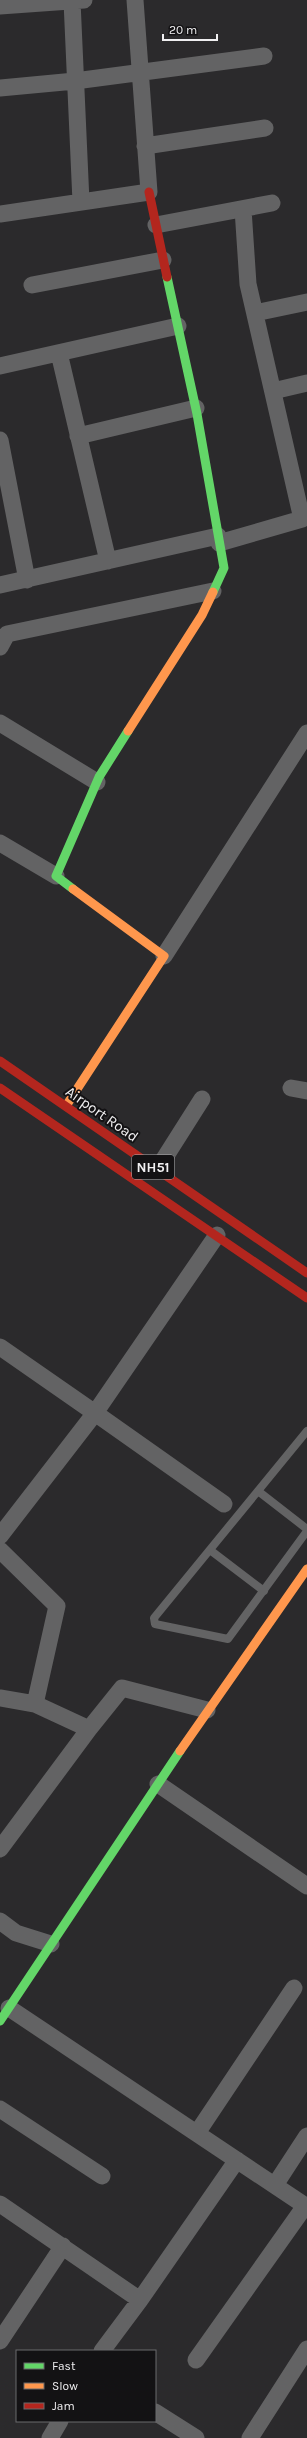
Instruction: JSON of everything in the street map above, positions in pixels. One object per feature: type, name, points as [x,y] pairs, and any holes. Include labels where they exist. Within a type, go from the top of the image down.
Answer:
[{"type":"main road","points":[[66,1106],[164,956],[56,876],[97,782],[202,615],[224,568],[196,408],[149,192]]},
{"type":"main road","name":"Airport Road","points":[[0,1060],[307,1273]]},
{"type":"main road","name":"NH51","points":[[0,1088],[307,1298]]},
{"type":"main road","points":[[2,2017],[207,1710],[307,1569]]},
{"type":"street","points":[[0,6],[78,0],[75,81],[81,202]]},
{"type":"street","points":[[0,214],[149,192],[135,0]]},
{"type":"street","points":[[0,88],[75,81],[264,56]]},
{"type":"street","points":[[146,146],[265,128]]},
{"type":"street","points":[[156,225],[272,203]]},
{"type":"street","points":[[0,585],[108,561],[219,539],[305,518],[248,284],[243,209]]},
{"type":"street","points":[[32,285],[164,260]]},
{"type":"street","points":[[255,313],[307,302]]},
{"type":"street","points":[[0,366],[178,326]]},
{"type":"street","points":[[59,353],[108,561]]},
{"type":"street","points":[[273,391],[307,384]]},
{"type":"street","points":[[78,436],[196,408]]},
{"type":"street","points":[[0,440],[27,580]]},
{"type":"street","points":[[0,647],[7,634],[213,591]]},
{"type":"street","points":[[0,723],[97,782]]},
{"type":"street","points":[[164,956],[307,733]]},
{"type":"street","points":[[0,843],[56,876]]},
{"type":"street","points":[[157,1170],[202,1099]]},
{"type":"street","points":[[0,1536],[95,1413],[217,1235]]},
{"type":"street","points":[[0,1348],[224,1504]]},
{"type":"street","points":[[0,1550],[57,1606],[35,1704]]},
{"type":"street","points":[[0,1849],[89,1729],[122,1688],[207,1710]]},
{"type":"street","points":[[0,1698],[35,1704],[89,1729]]},
{"type":"street","points":[[158,1784],[307,1886]]},
{"type":"street","points":[[0,1921],[16,1933],[51,1944]]},
{"type":"street","points":[[197,2133],[294,1988]]},
{"type":"street","points":[[2,2017],[197,2133],[306,2206],[196,2360]]},
{"type":"street","points":[[0,2109],[102,2176]]},
{"type":"street","points":[[275,2185],[307,2136]]},
{"type":"street","points":[[103,2350],[140,2300],[237,2160]]},
{"type":"street","points":[[0,2204],[140,2300]]},
{"type":"street","points":[[0,2341],[63,2246]]},
{"type":"street","points":[[250,2438],[307,2349]]},
{"type":"street","points":[[156,2413],[196,2438]]},
{"type":"street","points":[[50,2438],[59,2422]]},
{"type":"lane","points":[[258,1491],[307,1530],[228,1639],[224,1640],[155,1624],[154,1618],[258,1491],[304,1442],[307,1431]]},
{"type":"lane","points":[[210,1550],[264,1591]]},
{"type":"traffic: fast","points":[[167,277],[197,414],[224,568],[213,592]]},
{"type":"traffic: fast","points":[[73,889],[56,876],[99,777],[128,731]]},
{"type":"traffic: fast","points":[[0,2021],[180,1751]]},
{"type":"traffic: slow","points":[[128,731],[202,615],[213,592]]},
{"type":"traffic: slow","points":[[66,1106],[164,956],[73,889]]},
{"type":"traffic: slow","points":[[180,1751],[307,1569]]},
{"type":"traffic: jam","points":[[149,192],[167,277]]},
{"type":"traffic: jam","points":[[0,1061],[307,1273]]},
{"type":"traffic: jam","points":[[0,1088],[307,1298]]}]
